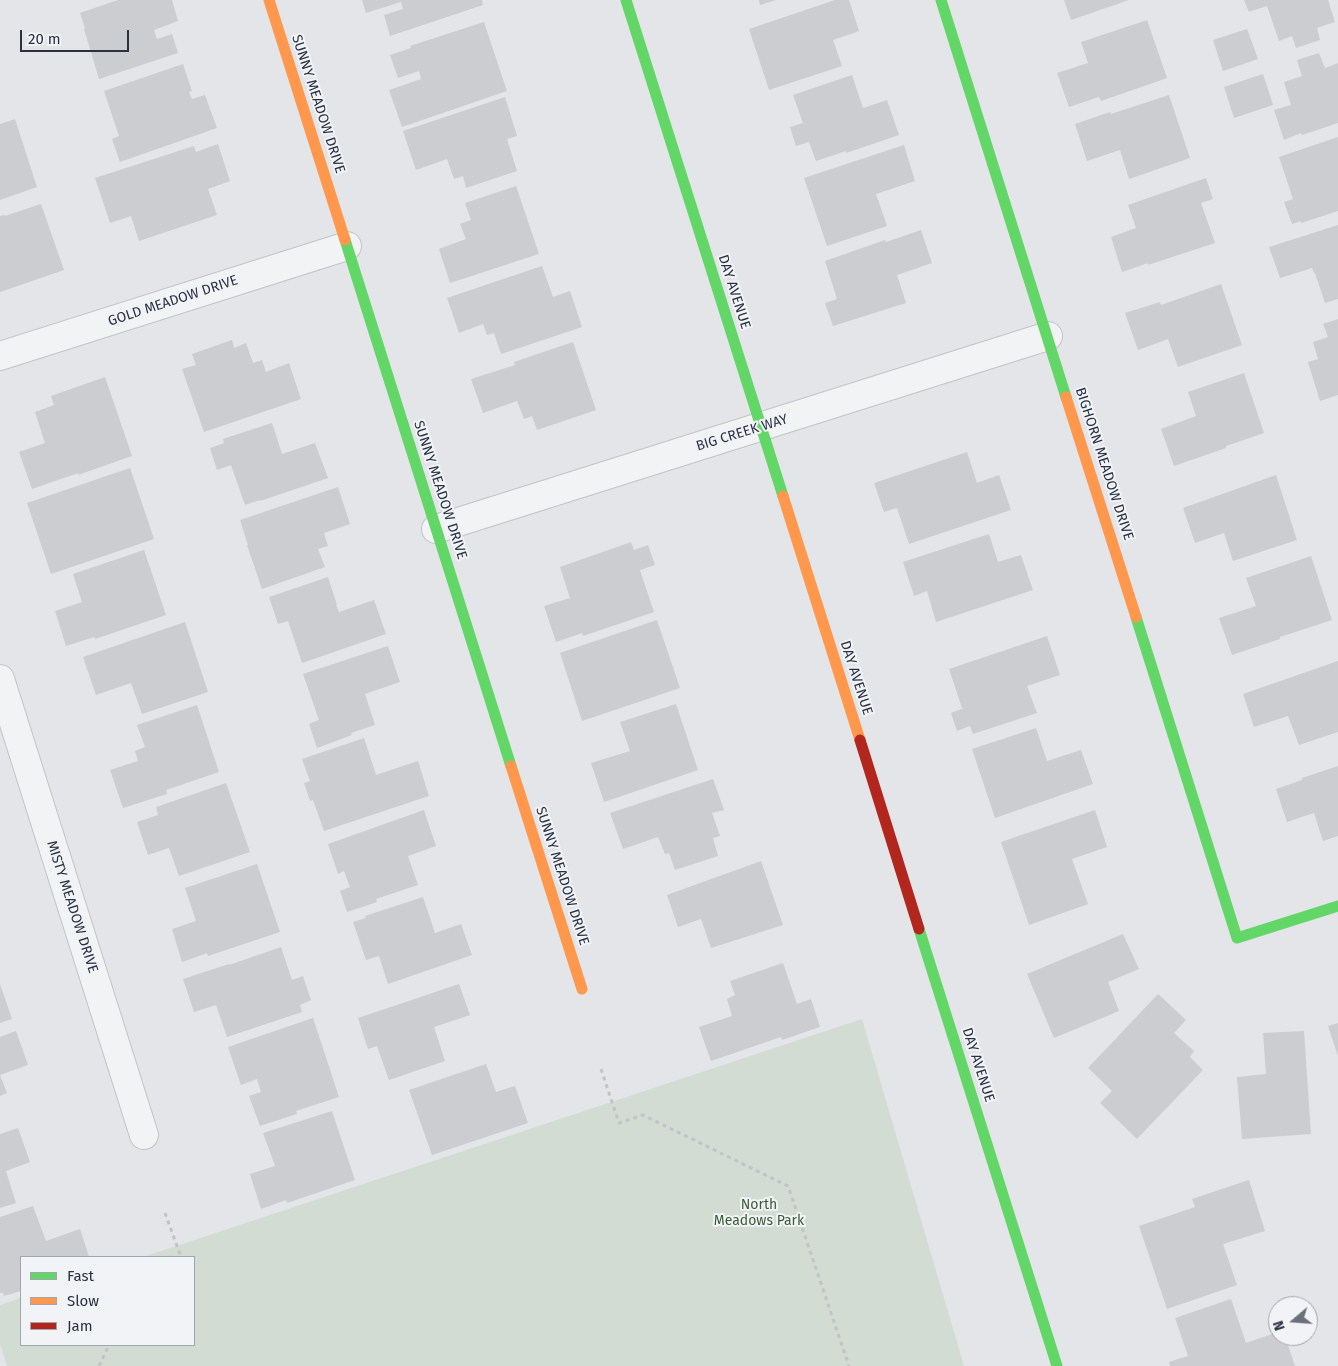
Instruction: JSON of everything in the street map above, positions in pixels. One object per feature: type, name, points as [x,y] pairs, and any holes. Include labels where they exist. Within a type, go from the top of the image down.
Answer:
[{"type":"street","name":"SUNNY MEADOW DRIVE","points":[[269,0],[582,989]]},
{"type":"street","name":"DAY AVENUE","points":[[626,0],[1057,1366]]},
{"type":"street","name":"BIGHORN MEADOW DRIVE","points":[[941,0],[1237,938],[1338,906]]},
{"type":"street","name":"GOLD MEADOW DRIVE","points":[[0,356],[347,246]]},
{"type":"street","name":"BIG CREEK WAY","points":[[436,529],[1048,336]]},
{"type":"street","name":"MISTY MEADOW DRIVE","points":[[0,679],[144,1135]]},
{"type":"path","points":[[601,1068],[619,1123],[642,1115],[788,1186],[849,1366]]},
{"type":"path","points":[[165,1213],[181,1256]]},
{"type":"path","points":[[99,1366],[109,1346]]},
{"type":"green space","name":"North Meadows Park","points":[[862,1019],[964,1366],[7,1366],[0,1344],[0,1305],[20,1298],[20,1346],[195,1346],[195,1256],[146,1256]]},
{"type":"building","points":[[118,0],[172,0],[178,21],[154,30],[157,39],[172,34],[178,53],[99,79],[80,13]]},
{"type":"building","points":[[362,0],[482,0],[483,5],[390,36],[384,15],[403,9],[401,2],[366,13]]},
{"type":"building","points":[[759,0],[776,0],[760,5]]},
{"type":"building","points":[[835,0],[849,0],[859,31],[833,40],[842,66],[769,90],[749,29]]},
{"type":"building","points":[[1064,0],[1129,0],[1071,20]]},
{"type":"building","points":[[1244,0],[1328,0],[1335,22],[1317,28],[1320,40],[1296,48],[1292,36],[1279,41],[1267,6],[1249,12]]},
{"type":"building","points":[[1147,20],[1167,78],[1101,101],[1099,97],[1069,107],[1057,73],[1088,63],[1081,42]]},
{"type":"building","points":[[484,22],[507,91],[402,127],[389,90],[421,79],[419,71],[398,78],[390,55],[411,48],[410,46]]},
{"type":"building","points":[[1247,29],[1258,59],[1223,71],[1213,40]]},
{"type":"building","points":[[1319,53],[1325,68],[1338,63],[1338,123],[1302,135],[1301,133],[1284,140],[1274,110],[1291,105],[1284,82],[1302,76],[1297,60]]},
{"type":"building","points":[[183,64],[192,91],[189,92],[192,99],[205,95],[217,128],[120,162],[112,139],[119,136],[104,91]]},
{"type":"building","points":[[1263,74],[1273,105],[1234,118],[1224,87]]},
{"type":"building","points":[[852,75],[863,108],[887,100],[899,135],[816,161],[809,142],[796,146],[790,127],[803,123],[793,95]]},
{"type":"building","points":[[1169,95],[1190,158],[1129,179],[1120,150],[1087,161],[1075,124]]},
{"type":"building","points":[[505,97],[517,136],[507,139],[517,171],[466,188],[463,176],[454,179],[447,159],[416,170],[403,131]]},
{"type":"building","points":[[15,119],[37,187],[0,200],[0,124]]},
{"type":"building","points":[[1338,137],[1338,211],[1292,224],[1284,202],[1293,199],[1279,157]]},
{"type":"building","points":[[218,144],[230,181],[208,189],[217,215],[139,241],[131,216],[110,223],[95,178],[194,146],[196,152]]},
{"type":"building","points":[[904,145],[915,181],[876,194],[887,226],[827,246],[804,178]]},
{"type":"building","points":[[1206,178],[1213,199],[1201,203],[1215,243],[1122,272],[1111,237],[1136,228],[1128,205]]},
{"type":"building","points":[[516,186],[539,254],[450,283],[439,249],[466,239],[460,224],[471,220],[465,203]]},
{"type":"building","points":[[41,204],[64,270],[0,292],[0,216]]},
{"type":"building","points":[[1338,225],[1338,299],[1325,303],[1312,268],[1280,278],[1269,247]]},
{"type":"building","points":[[921,230],[932,263],[897,275],[906,303],[833,326],[825,303],[837,299],[825,261],[885,240],[886,242]]},
{"type":"building","points":[[542,266],[553,297],[570,291],[582,327],[501,354],[494,333],[487,335],[483,324],[459,333],[447,298]]},
{"type":"building","points":[[1221,284],[1242,345],[1178,367],[1168,339],[1138,350],[1125,313],[1160,302],[1161,305]]},
{"type":"building","points":[[1338,319],[1338,395],[1320,401],[1308,362],[1318,359],[1313,342],[1328,337],[1323,324]]},
{"type":"building","points":[[232,340],[234,348],[246,343],[253,363],[262,360],[266,372],[289,363],[301,399],[204,432],[182,369],[196,365],[192,354]]},
{"type":"building","points":[[573,342],[596,410],[537,430],[532,416],[524,419],[517,401],[483,413],[471,379],[515,365],[514,362]]},
{"type":"building","points":[[1244,373],[1264,433],[1174,466],[1161,429],[1196,416],[1188,392]]},
{"type":"building","points":[[105,377],[132,456],[32,489],[19,452],[45,443],[35,412],[54,405],[51,396]]},
{"type":"building","points":[[272,423],[282,454],[315,443],[328,478],[245,505],[231,465],[217,470],[210,448],[224,443],[223,439]]},
{"type":"building","points":[[967,452],[977,483],[999,475],[1011,510],[909,544],[897,508],[884,512],[874,483]]},
{"type":"building","points":[[130,468],[154,539],[51,574],[27,503]]},
{"type":"building","points":[[1276,475],[1297,540],[1233,561],[1224,533],[1195,543],[1183,508]]},
{"type":"building","points":[[338,487],[350,524],[324,533],[328,546],[318,549],[325,567],[262,589],[240,520]]},
{"type":"building","points":[[989,534],[998,562],[1021,555],[1033,590],[936,622],[927,591],[914,596],[903,562]]},
{"type":"building","points":[[631,542],[634,550],[648,545],[655,565],[640,570],[654,612],[583,636],[582,633],[556,642],[544,606],[570,598],[560,567]]},
{"type":"building","points":[[144,550],[166,615],[95,639],[94,637],[66,646],[55,611],[82,602],[73,574]]},
{"type":"building","points":[[1311,556],[1332,620],[1232,655],[1219,618],[1256,606],[1246,578]]},
{"type":"building","points":[[328,577],[339,612],[374,600],[386,634],[302,663],[288,621],[278,624],[269,597]]},
{"type":"building","points":[[657,620],[680,688],[582,721],[560,653]]},
{"type":"building","points":[[185,622],[208,692],[142,714],[131,683],[96,695],[83,657]]},
{"type":"building","points":[[1047,636],[1060,675],[1027,686],[1037,713],[973,734],[970,726],[957,731],[951,713],[964,708],[962,708],[949,669]]},
{"type":"building","points":[[388,646],[400,682],[365,694],[375,725],[317,748],[309,724],[319,720],[303,674]]},
{"type":"building","points":[[1338,661],[1338,732],[1299,745],[1288,716],[1254,727],[1243,694]]},
{"type":"building","points":[[676,704],[698,770],[604,802],[591,763],[630,751],[620,722]]},
{"type":"building","points":[[197,705],[219,772],[166,790],[167,794],[123,808],[110,770],[138,761],[135,751],[145,747],[137,725]]},
{"type":"building","points":[[1036,728],[1047,761],[1081,750],[1093,784],[995,818],[972,749]]},
{"type":"building","points":[[364,738],[376,775],[418,761],[429,796],[324,831],[313,800],[310,801],[304,783],[310,781],[302,759]]},
{"type":"building","points":[[1338,766],[1338,836],[1323,841],[1314,813],[1287,822],[1276,789]]},
{"type":"building","points":[[713,779],[724,810],[712,813],[720,836],[713,838],[718,856],[675,870],[669,853],[665,854],[658,837],[623,849],[610,813]]},
{"type":"building","points":[[226,783],[250,852],[179,876],[169,848],[148,855],[137,822],[158,815],[156,807]]},
{"type":"building","points":[[424,810],[436,846],[408,856],[418,885],[376,899],[377,902],[347,912],[340,891],[350,887],[344,871],[338,874],[328,844]]},
{"type":"building","points":[[1095,810],[1107,847],[1072,859],[1088,904],[1029,925],[1001,842]]},
{"type":"building","points":[[761,861],[783,925],[711,948],[701,919],[678,927],[667,895]]},
{"type":"building","points":[[257,864],[280,932],[208,956],[207,953],[182,962],[172,929],[196,921],[185,888]]},
{"type":"building","points":[[423,897],[435,933],[461,924],[472,955],[388,984],[379,956],[366,960],[353,922],[366,918],[365,916]]},
{"type":"building","points":[[1123,934],[1139,969],[1108,982],[1119,1011],[1054,1038],[1027,974]]},
{"type":"building","points":[[281,947],[292,980],[303,976],[311,1000],[300,1005],[302,1012],[227,1037],[216,1005],[194,1012],[183,979]]},
{"type":"building","points":[[783,963],[797,1004],[811,999],[820,1027],[782,1040],[781,1037],[711,1061],[699,1027],[732,1016],[727,999],[735,995],[730,981]]},
{"type":"building","points":[[0,984],[12,1019],[0,1023]]},
{"type":"building","points":[[459,984],[470,1015],[434,1027],[445,1061],[389,1080],[377,1046],[368,1049],[358,1018]]},
{"type":"building","points":[[1158,994],[1186,1020],[1174,1033],[1194,1051],[1190,1057],[1203,1070],[1137,1139],[1100,1103],[1112,1091],[1088,1068]]},
{"type":"building","points":[[313,1018],[339,1097],[296,1111],[297,1114],[260,1126],[249,1096],[261,1092],[257,1079],[241,1085],[228,1047]]},
{"type":"building","points":[[1338,1023],[1338,1056],[1328,1026]]},
{"type":"building","points":[[16,1031],[28,1065],[0,1075],[0,1037]]},
{"type":"building","points":[[1304,1031],[1311,1134],[1242,1139],[1237,1077],[1266,1074],[1263,1033]]},
{"type":"building","points":[[486,1064],[496,1092],[515,1086],[528,1123],[432,1155],[409,1090]]},
{"type":"building","points":[[0,1075],[7,1093],[0,1096]]},
{"type":"building","points":[[332,1111],[355,1180],[287,1203],[286,1200],[261,1209],[250,1174],[275,1166],[263,1133]]},
{"type":"building","points":[[18,1128],[30,1162],[6,1171],[16,1203],[0,1208],[0,1134]]},
{"type":"building","points":[[1249,1180],[1265,1231],[1223,1244],[1237,1285],[1167,1309],[1139,1226],[1195,1207],[1192,1199]]},
{"type":"building","points":[[33,1206],[46,1241],[80,1229],[89,1256],[20,1256],[20,1291],[4,1296],[3,1293],[0,1293],[0,1217]]},
{"type":"building","points":[[1231,1299],[1246,1343],[1268,1335],[1268,1346],[1288,1346],[1295,1366],[1170,1366],[1169,1362],[1188,1356],[1175,1318]]},
{"type":"traffic: fast","points":[[626,0],[783,496]]},
{"type":"traffic: fast","points":[[941,0],[1066,397]]},
{"type":"traffic: fast","points":[[345,240],[511,766]]},
{"type":"traffic: fast","points":[[1136,617],[1237,938],[1338,906]]},
{"type":"traffic: fast","points":[[919,929],[1057,1366]]},
{"type":"traffic: slow","points":[[269,0],[345,240]]},
{"type":"traffic: slow","points":[[1066,397],[1136,617]]},
{"type":"traffic: slow","points":[[783,496],[860,740]]},
{"type":"traffic: slow","points":[[511,766],[582,989]]},
{"type":"traffic: jam","points":[[860,740],[919,929]]}]
